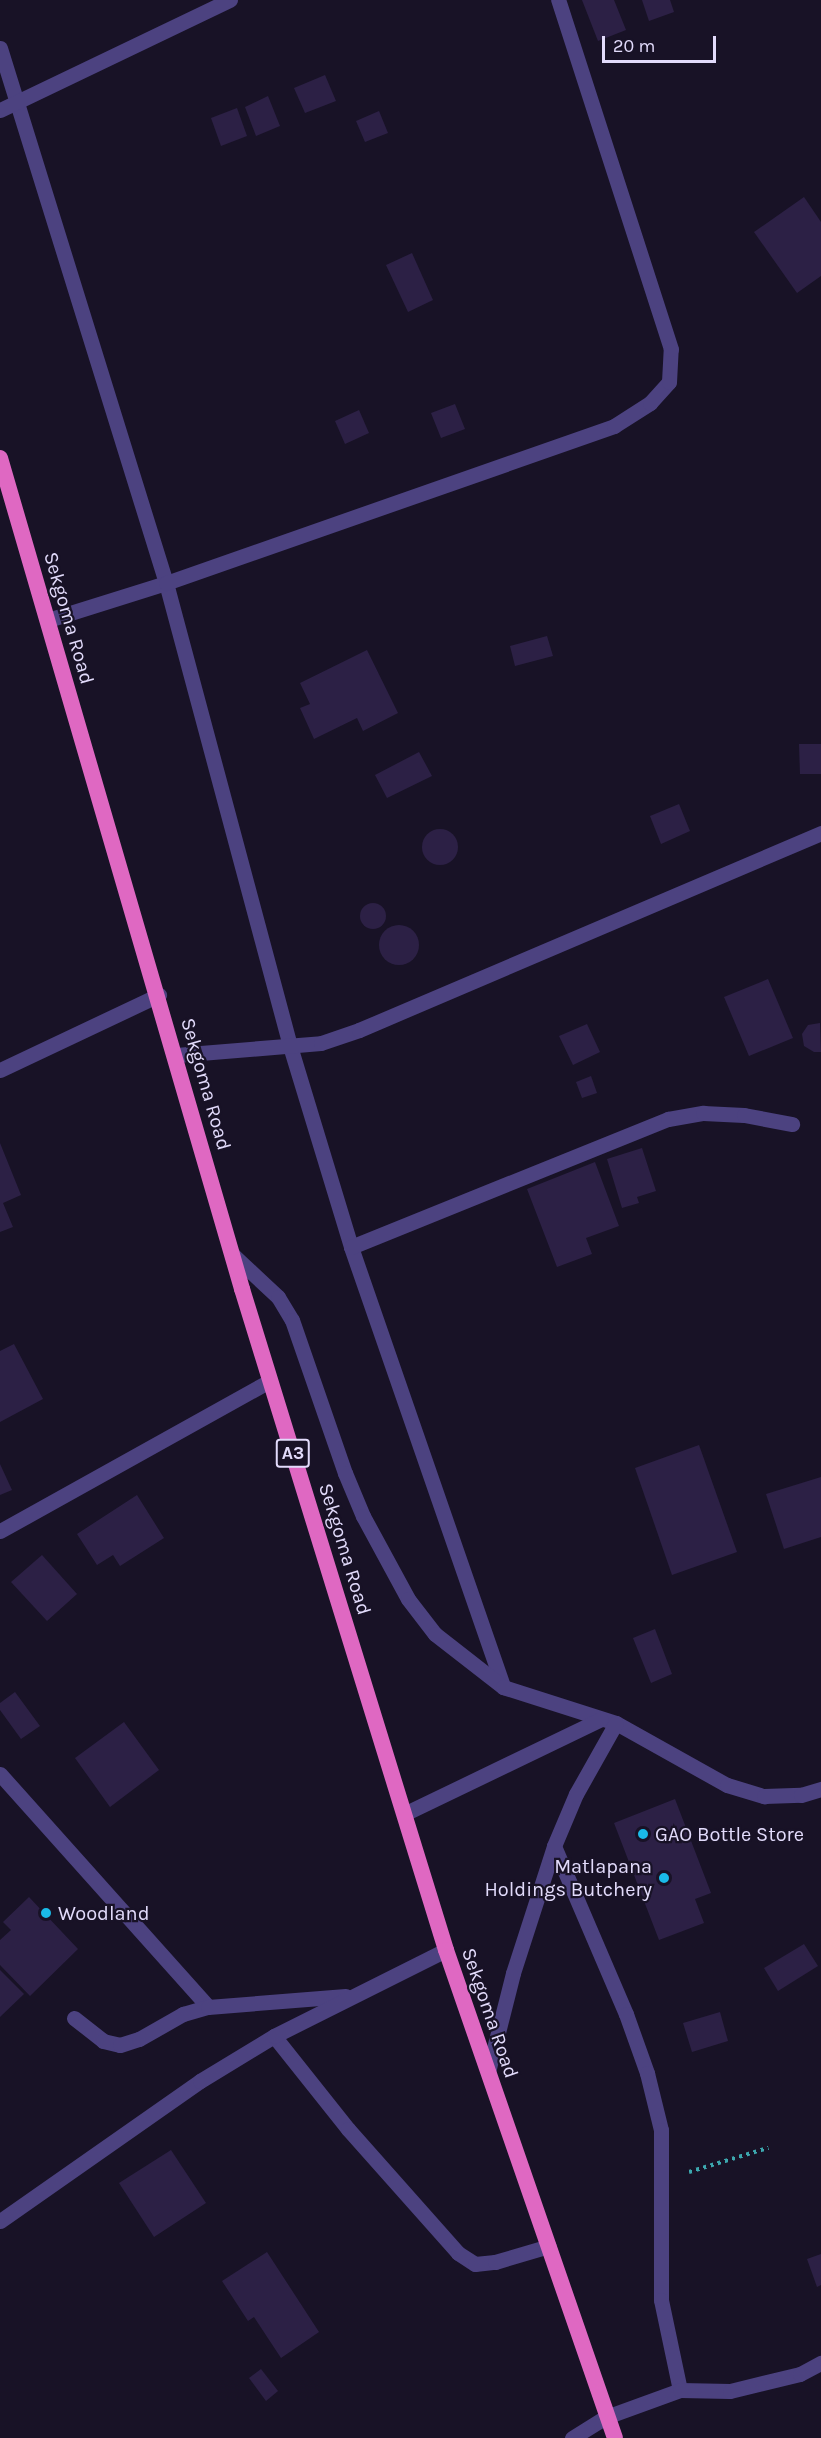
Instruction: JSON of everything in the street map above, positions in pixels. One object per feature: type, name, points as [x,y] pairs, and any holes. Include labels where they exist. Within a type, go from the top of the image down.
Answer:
[{"type":"highway","name":"Sekgoma Road","points":[[0,458],[159,995],[232,1254],[406,1813],[446,1950],[615,2438]]},
{"type":"street","points":[[0,110],[230,0]]},
{"type":"street","points":[[48,620],[166,583],[614,426],[650,403],[669,381],[671,349],[558,0]]},
{"type":"street","points":[[0,48],[166,583],[290,1046],[351,1247],[503,1687]]},
{"type":"street","points":[[176,1055],[321,1043],[359,1030],[821,833]]},
{"type":"street","points":[[0,1070],[159,995]]},
{"type":"street","points":[[351,1247],[668,1119],[703,1113],[744,1115],[792,1124]]},
{"type":"street","points":[[232,1254],[278,1297],[292,1320],[345,1473],[383,1558],[408,1599],[435,1634],[503,1687],[608,1721],[728,1785],[764,1796],[801,1795],[821,1789]]},
{"type":"street","points":[[0,1531],[270,1381]]},
{"type":"street","points":[[406,1813],[608,1721]]},
{"type":"street","points":[[488,2072],[513,1973],[554,1846],[608,1721]]},
{"type":"street","points":[[0,1773],[208,2007]]},
{"type":"street","points":[[554,1846],[647,2073],[661,2130],[663,2180],[661,2300],[680,2390]]},
{"type":"street","points":[[0,2221],[200,2081],[274,2036],[446,1950]]},
{"type":"street","points":[[74,2018],[103,2041],[120,2045],[139,2039],[183,2014],[208,2007],[355,1995]]},
{"type":"street","points":[[274,2036],[348,2129],[458,2253],[475,2264],[495,2262],[549,2247]]},
{"type":"street","points":[[572,2438],[606,2416],[680,2390],[730,2391],[800,2374],[821,2363]]},
{"type":"path","points":[[663,2180],[768,2148]]},
{"type":"building","points":[[582,0],[614,0],[626,30],[598,41]]},
{"type":"building","points":[[642,0],[670,0],[674,12],[649,21]]},
{"type":"building","points":[[325,75],[336,101],[305,113],[294,88]]},
{"type":"building","points":[[268,96],[280,126],[256,136],[245,107]]},
{"type":"building","points":[[237,108],[247,136],[221,146],[211,118]]},
{"type":"building","points":[[379,111],[388,133],[365,142],[356,121]]},
{"type":"building","points":[[804,197],[821,222],[821,276],[797,293],[754,232]]},
{"type":"building","points":[[412,253],[433,300],[408,312],[386,265]]},
{"type":"building","points":[[455,404],[465,429],[441,438],[431,413]]},
{"type":"building","points":[[359,410],[369,433],[345,444],[335,421]]},
{"type":"building","points":[[547,636],[553,656],[515,666],[510,646]]},
{"type":"building","points":[[367,650],[398,713],[363,731],[357,718],[314,739],[300,708],[310,704],[300,683]]},
{"type":"building","points":[[799,744],[821,744],[821,774],[800,774]]},
{"type":"building","points":[[419,752],[432,776],[387,798],[375,775]]},
{"type":"building","points":[[679,804],[690,831],[661,844],[650,816]]},
{"type":"building","points":[[440,829],[453,834],[458,847],[453,860],[440,865],[427,860],[422,847],[427,834]]},
{"type":"building","points":[[373,903],[382,907],[386,916],[382,925],[373,929],[364,925],[360,916],[364,907]]},
{"type":"building","points":[[399,925],[413,931],[419,945],[413,959],[399,965],[385,959],[379,945],[385,931]]},
{"type":"building","points":[[768,979],[793,1038],[749,1056],[724,997]]},
{"type":"building","points":[[820,1023],[821,1052],[814,1052],[804,1046],[802,1034],[808,1025]]},
{"type":"building","points":[[587,1024],[600,1052],[573,1065],[559,1036]]},
{"type":"building","points":[[591,1076],[597,1093],[582,1098],[576,1082]]},
{"type":"building","points":[[0,1143],[21,1195],[3,1203],[13,1227],[0,1232]]},
{"type":"building","points":[[642,1148],[656,1191],[637,1197],[639,1203],[622,1208],[607,1159]]},
{"type":"building","points":[[595,1162],[619,1226],[586,1238],[592,1254],[557,1267],[527,1189]]},
{"type":"building","points":[[14,1344],[43,1399],[0,1422],[0,1351]]},
{"type":"building","points":[[699,1445],[737,1552],[672,1575],[635,1468]]},
{"type":"building","points":[[0,1464],[12,1490],[0,1495]]},
{"type":"building","points":[[821,1477],[821,1537],[784,1549],[766,1494]]},
{"type":"building","points":[[137,1495],[164,1538],[120,1566],[113,1555],[97,1565],[77,1534]]},
{"type":"building","points":[[42,1555],[77,1594],[47,1621],[11,1582]]},
{"type":"building","points":[[655,1629],[672,1674],[651,1683],[633,1638]]},
{"type":"building","points":[[15,1692],[40,1726],[21,1739],[0,1710],[0,1703]]},
{"type":"building","points":[[124,1722],[159,1770],[110,1807],[75,1758]]},
{"type":"building","points":[[675,1799],[711,1893],[695,1899],[704,1923],[659,1940],[614,1823]]},
{"type":"building","points":[[29,1897],[78,1949],[30,1996],[0,1965],[0,1940],[11,1930],[3,1922]]},
{"type":"building","points":[[804,1944],[818,1966],[778,1991],[764,1968]]},
{"type":"building","points":[[0,1970],[24,1994],[0,2017]]},
{"type":"building","points":[[720,2012],[728,2041],[692,2052],[683,2023]]},
{"type":"building","points":[[171,2150],[206,2203],[154,2237],[119,2183]]},
{"type":"building","points":[[267,2252],[319,2332],[281,2358],[254,2317],[248,2321],[222,2281]]},
{"type":"building","points":[[821,2254],[821,2285],[817,2287],[807,2259]]},
{"type":"building","points":[[261,2369],[278,2391],[266,2401],[249,2378]]},
{"type":"place","name":"GAO Bottle Store","points":[[643,1834]]},
{"type":"place","name":"Matlapana Holdings Butchery","points":[[664,1878]]},
{"type":"place","name":"Woodland","points":[[46,1913]]}]
